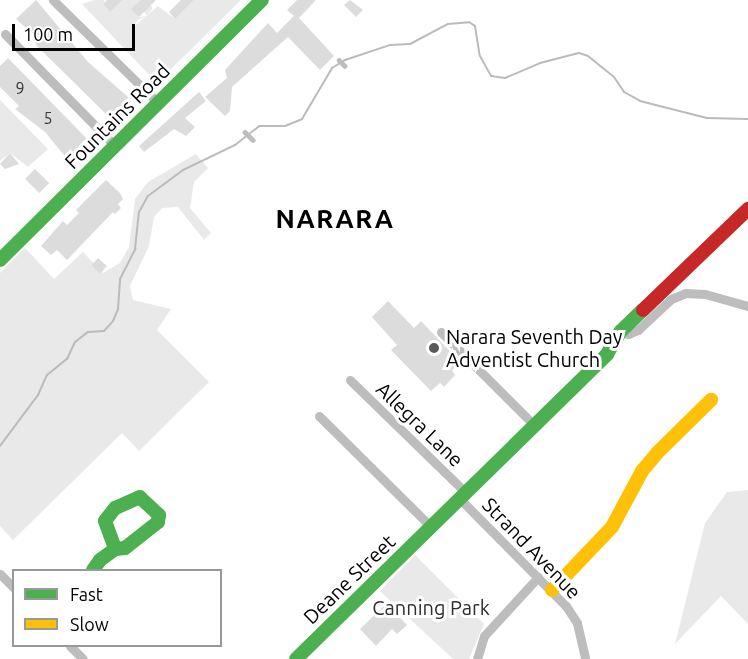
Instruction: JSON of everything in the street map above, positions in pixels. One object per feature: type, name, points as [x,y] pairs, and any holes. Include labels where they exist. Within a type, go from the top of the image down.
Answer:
[{"type":"street","points":[[53,0],[158,103]]},
{"type":"street","name":"Fountains Road","points":[[0,260],[262,0]]},
{"type":"street","points":[[4,34],[114,145]]},
{"type":"street","name":"Deane Street","points":[[296,659],[607,354],[621,331],[748,209]]},
{"type":"street","points":[[621,331],[628,334],[638,330],[671,300],[686,293],[714,296],[748,306]]},
{"type":"street","points":[[441,332],[534,425]]},
{"type":"street","name":"Allegra Lane","points":[[350,380],[463,496]]},
{"type":"street","points":[[552,590],[606,535],[657,453],[711,400]]},
{"type":"street","points":[[319,416],[430,527]]},
{"type":"street","name":"Strand Avenue","points":[[463,496],[552,590],[577,623],[585,659]]},
{"type":"street","points":[[94,569],[115,549]]},
{"type":"street","points":[[0,574],[12,586]]},
{"type":"street","points":[[477,659],[484,636],[538,577]]},
{"type":"street","points":[[72,647],[83,659]]},
{"type":"lane","points":[[339,60],[345,66]]},
{"type":"lane","points":[[245,132],[253,140]]},
{"type":"green space","points":[[105,0],[103,4],[110,12],[119,0],[146,0],[153,8],[147,15],[132,9],[139,17],[146,16],[138,20],[131,29],[158,6],[175,19],[194,0],[241,0],[160,80],[154,80],[82,4]]},
{"type":"green space","points":[[0,100],[48,149],[28,167],[10,153],[0,161]]},
{"type":"green space","points":[[196,154],[208,168],[194,182],[190,208],[211,233],[204,240],[178,207],[162,208],[154,217],[149,246],[130,286],[133,300],[171,309],[157,330],[209,382],[139,451],[122,433],[13,540],[0,526],[0,273],[25,248],[54,279],[83,252],[103,273],[120,263],[129,247],[135,199],[148,182]]},
{"type":"green space","points":[[748,490],[748,624],[721,596],[675,644],[705,523],[727,492]]},
{"type":"green space","name":"Canning Park","points":[[415,555],[484,624],[469,659],[453,659],[380,591]]},
{"type":"building","points":[[36,0],[88,62],[128,97],[131,110],[126,115],[123,111],[113,121],[36,45],[34,35],[16,19]]},
{"type":"building","points":[[107,0],[122,0],[110,12],[103,4]]},
{"type":"building","points":[[141,0],[156,0],[139,17],[131,9]]},
{"type":"building","points":[[181,0],[194,0],[175,19],[169,12]]},
{"type":"building","points":[[297,0],[316,0],[299,18],[334,56],[320,70],[288,37],[232,87],[230,111],[225,116],[205,97],[227,78],[225,70],[268,23],[277,33],[294,16],[287,10]]},
{"type":"building","points":[[350,0],[363,10],[356,17],[344,5]]},
{"type":"building","points":[[8,58],[93,146],[73,166],[45,132],[15,109],[19,106],[0,87],[0,66]]},
{"type":"building","points":[[199,92],[206,101],[185,118],[195,127],[186,136],[174,129],[144,152],[139,146]]},
{"type":"building","points":[[10,153],[19,164],[5,169],[0,164]]},
{"type":"building","points":[[35,169],[49,183],[39,193],[25,179]]},
{"type":"building","points":[[106,180],[120,193],[123,199],[118,204],[121,208],[115,214],[113,212],[67,260],[57,250],[51,255],[41,246],[63,221],[67,225],[79,213],[76,210]]},
{"type":"building","points":[[98,258],[107,266],[100,273],[91,265]]},
{"type":"building","name":"Narara Seventh Day Adventist Church","points":[[388,301],[414,328],[421,321],[460,362],[452,370],[455,375],[444,387],[440,383],[431,391],[391,350],[397,345],[372,317]]},
{"type":"building","points":[[387,603],[407,625],[397,634],[392,629],[376,646],[360,629]]},
{"type":"waterway","points":[[0,446],[38,395],[47,375],[67,359],[75,342],[88,332],[104,331],[113,321],[118,309],[120,279],[135,249],[139,212],[148,196],[183,170],[235,145],[259,126],[285,126],[302,119],[332,68],[345,60],[390,45],[410,44],[448,24],[469,22],[475,26],[480,56],[491,76],[505,78],[540,63],[579,53],[588,56],[614,77],[624,92],[640,101],[707,118],[748,119]]},
{"type":"traffic: fast","points":[[0,260],[262,0]]},
{"type":"traffic: fast","points":[[296,659],[607,354],[621,331],[643,310]]},
{"type":"traffic: fast","points":[[140,497],[159,515],[158,522],[125,548],[115,549],[105,521],[115,508],[140,497]]},
{"type":"traffic: fast","points":[[94,569],[100,560],[115,549]]},
{"type":"traffic: slow","points":[[552,590],[612,527],[642,471],[657,453],[711,400]]},
{"type":"traffic: jam","points":[[643,310],[748,209]]},
{"type":"place","name":"Narara Seventh Day Adventist Church","points":[[434,348]]},
{"type":"district","name":"NARARA","points":[[335,219]]}]
